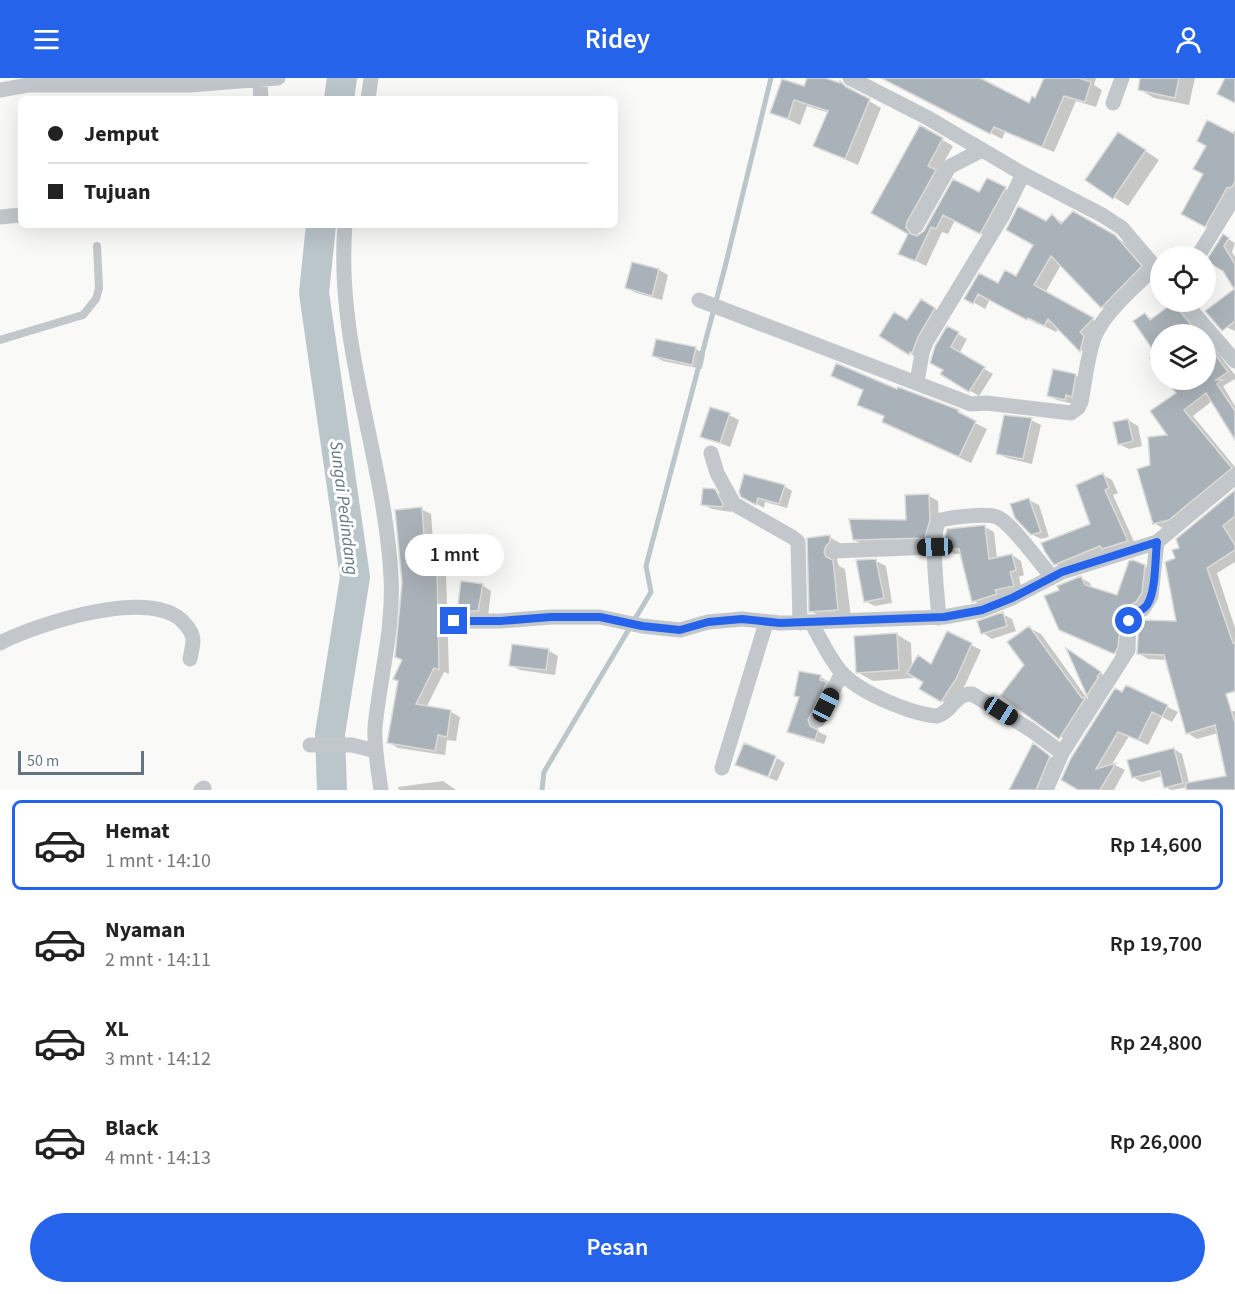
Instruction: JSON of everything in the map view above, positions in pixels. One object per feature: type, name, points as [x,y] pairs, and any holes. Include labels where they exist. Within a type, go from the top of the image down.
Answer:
[{"type":"street","points":[[8,78],[28,85]]},
{"type":"street","points":[[0,90],[28,85],[130,82],[190,85],[278,78]]},
{"type":"street","points":[[368,96],[371,78]]},
{"type":"street","points":[[850,78],[928,118],[980,151],[1115,223],[1150,260]]},
{"type":"street","points":[[1113,103],[1122,78]]},
{"type":"street","points":[[260,81],[261,96]]},
{"type":"street","points":[[915,226],[949,167],[980,151]]},
{"type":"street","points":[[917,382],[926,342],[1003,215],[1023,174]]},
{"type":"street","points":[[1204,246],[1235,196]]},
{"type":"street","points":[[0,217],[18,215]]},
{"type":"street","points":[[345,228],[343,274],[348,321],[384,509],[391,575],[392,599],[375,728],[381,790]]},
{"type":"street","points":[[699,300],[971,404],[986,403],[1071,413],[1078,408],[1081,402],[1097,330],[1125,296],[1150,276]]},
{"type":"street","points":[[1193,312],[1235,361]]},
{"type":"street","points":[[711,453],[717,473],[734,504],[798,542],[806,622],[842,673],[862,690],[889,702],[931,715],[943,714],[957,699],[966,694],[972,694],[1031,730],[1062,753]]},
{"type":"street","points":[[454,621],[589,617],[680,630],[708,622],[742,619],[766,623],[939,618],[982,610],[1012,598],[1062,572],[1157,542],[1235,477]]},
{"type":"street","points":[[939,618],[935,547],[936,525],[941,520],[994,516],[1008,525],[1052,577]]},
{"type":"street","points":[[1046,790],[1062,753],[1124,657],[1129,641],[1129,621],[1132,615],[1143,609],[1151,596],[1157,542]]},
{"type":"street","points":[[834,551],[935,547]]},
{"type":"street","points":[[0,643],[45,624],[95,612],[148,606],[171,612],[188,626],[193,639],[190,659]]},
{"type":"street","points":[[722,768],[766,623]]},
{"type":"street","points":[[818,720],[842,673]]},
{"type":"street","points":[[310,745],[352,745],[376,751]]},
{"type":"lane","points":[[0,340],[74,320],[82,315],[96,300],[99,288],[97,246]]},
{"type":"building","points":[[807,78],[825,78],[840,83],[840,81],[846,87],[870,99],[845,159],[813,146],[828,111],[794,100],[788,119],[770,113],[782,79],[804,86]]},
{"type":"building","points":[[881,78],[980,78],[1029,103],[1032,96],[1035,98],[1044,78],[1079,78],[1091,82],[1085,102],[1064,96],[1042,147],[994,127],[990,134]]},
{"type":"building","points":[[1140,78],[1179,78],[1175,98],[1138,90]]},
{"type":"building","points":[[1225,78],[1235,78],[1235,103],[1217,94]]},
{"type":"building","points":[[1207,120],[1235,134],[1235,182],[1232,187],[1227,188],[1205,227],[1181,214],[1203,174],[1193,169],[1206,146],[1197,141]]},
{"type":"building","points":[[920,125],[943,138],[928,166],[936,170],[907,222],[906,227],[911,234],[917,236],[924,231],[953,179],[979,192],[987,178],[1006,187],[980,234],[943,215],[936,229],[931,227],[915,261],[898,254],[908,234],[871,213]]},
{"type":"building","points":[[1118,132],[1146,150],[1113,199],[1085,180]]},
{"type":"building","points":[[1018,206],[1046,221],[1052,214],[1061,224],[1073,211],[1115,235],[1142,266],[1101,308],[1051,256],[1034,285],[1094,318],[1080,332],[1084,336],[1080,352],[1048,319],[1044,326],[1028,318],[1027,320],[978,294],[973,304],[964,299],[979,273],[998,283],[1005,270],[1016,276],[1033,245],[1006,230]]},
{"type":"building","points":[[1223,234],[1229,238],[1224,246],[1235,264],[1235,321],[1222,331],[1206,312],[1216,312],[1216,303],[1234,289],[1223,271],[1216,267],[1215,246]]},
{"type":"building","points":[[632,262],[659,269],[652,296],[625,288]]},
{"type":"building","points":[[921,299],[935,308],[909,355],[879,336],[894,312],[907,320]]},
{"type":"building","points":[[1161,312],[1181,312],[1191,324],[1150,324],[1150,346],[1133,321],[1145,313],[1150,320]]},
{"type":"building","points":[[947,326],[959,332],[951,347],[985,367],[969,392],[940,374],[943,370],[930,363],[935,346]]},
{"type":"building","points":[[656,339],[696,347],[692,365],[652,356]]},
{"type":"building","points":[[1216,356],[1228,372],[1216,380]]},
{"type":"building","points":[[836,363],[897,389],[898,387],[959,410],[958,412],[976,421],[959,457],[882,422],[884,416],[857,405],[863,390],[831,376]]},
{"type":"building","points":[[1053,369],[1076,374],[1072,397],[1066,395],[1065,400],[1047,396]]},
{"type":"building","points":[[1216,380],[1223,380],[1217,384],[1235,411],[1235,440],[1206,393],[1184,410],[1232,468],[1169,520],[1153,524],[1137,469],[1150,465],[1148,437],[1167,435],[1150,411],[1176,393],[1174,390],[1216,390]]},
{"type":"building","points":[[710,407],[730,413],[720,443],[700,437]]},
{"type":"building","points":[[1004,415],[1032,418],[1023,459],[996,454]]},
{"type":"building","points":[[1128,419],[1133,441],[1118,445],[1113,422]]},
{"type":"building","points":[[1103,473],[1109,488],[1105,490],[1128,541],[1102,549],[1100,546],[1054,565],[1041,543],[1090,524],[1076,485]]},
{"type":"building","points":[[744,474],[785,485],[779,504],[758,498],[756,505],[741,497],[739,492]]},
{"type":"building","points":[[703,488],[715,489],[723,504],[722,507],[701,505]]},
{"type":"building","points":[[1235,490],[1235,516],[1223,526],[1235,545],[1235,550],[1207,568],[1233,643],[1235,642],[1235,691],[1226,694],[1235,723],[1235,790],[1186,790],[1186,783],[1226,776],[1215,725],[1186,734],[1164,655],[1137,654],[1139,623],[1143,620],[1176,621],[1165,562],[1175,558],[1172,550],[1179,548],[1176,539]]},
{"type":"building","points":[[929,494],[930,520],[925,538],[853,540],[849,519],[906,520],[905,495]]},
{"type":"building","points":[[1029,498],[1041,532],[1031,535],[1015,518],[1010,504]]},
{"type":"building","points":[[422,507],[426,564],[437,564],[439,670],[434,668],[416,704],[451,710],[447,737],[438,735],[435,751],[387,743],[398,681],[393,679],[402,660],[395,657],[402,582],[395,510]]},
{"type":"building","points":[[985,525],[989,559],[1012,554],[1016,570],[1010,572],[1014,586],[995,590],[997,594],[972,602],[959,549],[944,549],[945,538],[947,529]]},
{"type":"building","points":[[830,535],[830,542],[824,552],[826,557],[833,560],[838,610],[809,612],[807,538]]},
{"type":"building","points":[[876,559],[884,598],[864,602],[856,560]]},
{"type":"building","points":[[1133,560],[1145,565],[1142,593],[1136,602],[1127,607],[1121,615],[1118,647],[1114,654],[1059,630],[1044,596],[1059,590],[1057,586],[1081,576],[1085,585],[1117,595],[1129,561]]},
{"type":"building","points":[[461,581],[483,584],[478,611],[457,611]]},
{"type":"building","points":[[1003,612],[1007,626],[981,634],[977,621]]},
{"type":"building","points":[[1029,626],[1082,698],[1086,696],[1059,739],[1000,696],[1024,665],[1007,642]]},
{"type":"building","points":[[947,631],[972,643],[956,679],[941,702],[919,689],[923,682],[907,673],[918,655],[931,664]]},
{"type":"building","points":[[897,633],[899,670],[856,673],[854,636]]},
{"type":"building","points":[[512,644],[549,649],[546,670],[509,666]]},
{"type":"building","points":[[1066,648],[1101,672],[1087,696]]},
{"type":"building","points":[[799,671],[821,675],[820,680],[827,682],[808,720],[810,726],[818,730],[815,740],[787,732],[799,697],[794,696]]},
{"type":"building","points":[[1126,685],[1168,705],[1162,717],[1152,712],[1138,740],[1118,732],[1096,769],[1116,763],[1100,790],[1078,790],[1061,780],[1071,758],[1115,688],[1122,692]]},
{"type":"building","points":[[744,743],[776,756],[768,777],[735,765]]},
{"type":"building","points":[[1033,743],[1050,756],[1036,790],[1009,790]]},
{"type":"building","points":[[1174,748],[1183,783],[1164,788],[1160,771],[1132,778],[1127,760]]},
{"type":"waterway","name":"Sungai Pedindang","points":[[339,96],[342,78]]},
{"type":"waterway","points":[[542,790],[544,772],[651,592],[646,566],[725,267],[771,78]]},
{"type":"waterway","name":"Sungai Pedindang","points":[[321,228],[314,293],[355,577],[330,734],[332,790]]},
{"type":"route","points":[[454,621],[600,617],[642,626],[680,630],[708,622],[742,619],[780,623],[944,617],[982,610],[1012,598],[1062,572],[1157,542],[1151,596],[1143,609],[1132,615],[1129,621]]}]
